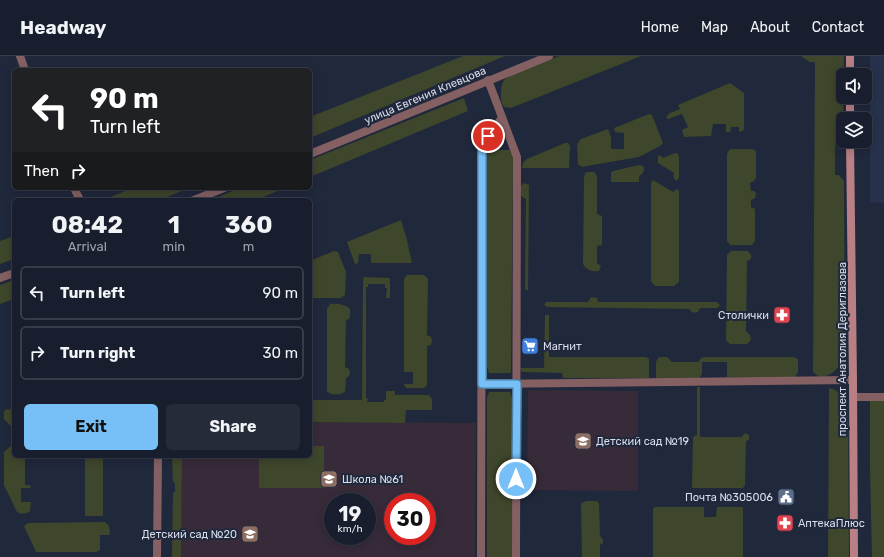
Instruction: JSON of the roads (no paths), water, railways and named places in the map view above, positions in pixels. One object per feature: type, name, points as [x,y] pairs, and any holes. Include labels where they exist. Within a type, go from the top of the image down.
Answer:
[{"type":"main road","points":[[850,56],[850,68]]},
{"type":"main road","name":"проспект Анатолия Дериглазова","points":[[850,148],[854,380],[854,557]]},
{"type":"street","points":[[20,56],[24,68]]},
{"type":"street","name":"улица Евгения Клевцова","points":[[312,153],[549,56]]},
{"type":"street","points":[[488,80],[494,92],[517,157],[516,557]]},
{"type":"street","points":[[481,557],[482,145],[502,118]]},
{"type":"street","points":[[199,198],[219,190]]},
{"type":"street","points":[[0,278],[12,274]]},
{"type":"street","points":[[482,384],[854,380]]},
{"type":"street","points":[[853,397],[884,397]]},
{"type":"street","points":[[158,458],[158,557]]},
{"type":"place","name":"Столички","points":[[782,315]]},
{"type":"place","name":"Магнит","points":[[530,346]]},
{"type":"place","name":"Детский сад №19","points":[[583,441]]},
{"type":"place","name":"Школа №61","points":[[329,479]]},
{"type":"place","name":"Почта №305006","points":[[786,497]]},
{"type":"place","name":"АптекаПлюс","points":[[785,523]]},
{"type":"place","name":"Детский сад №20","points":[[250,534]]}]
